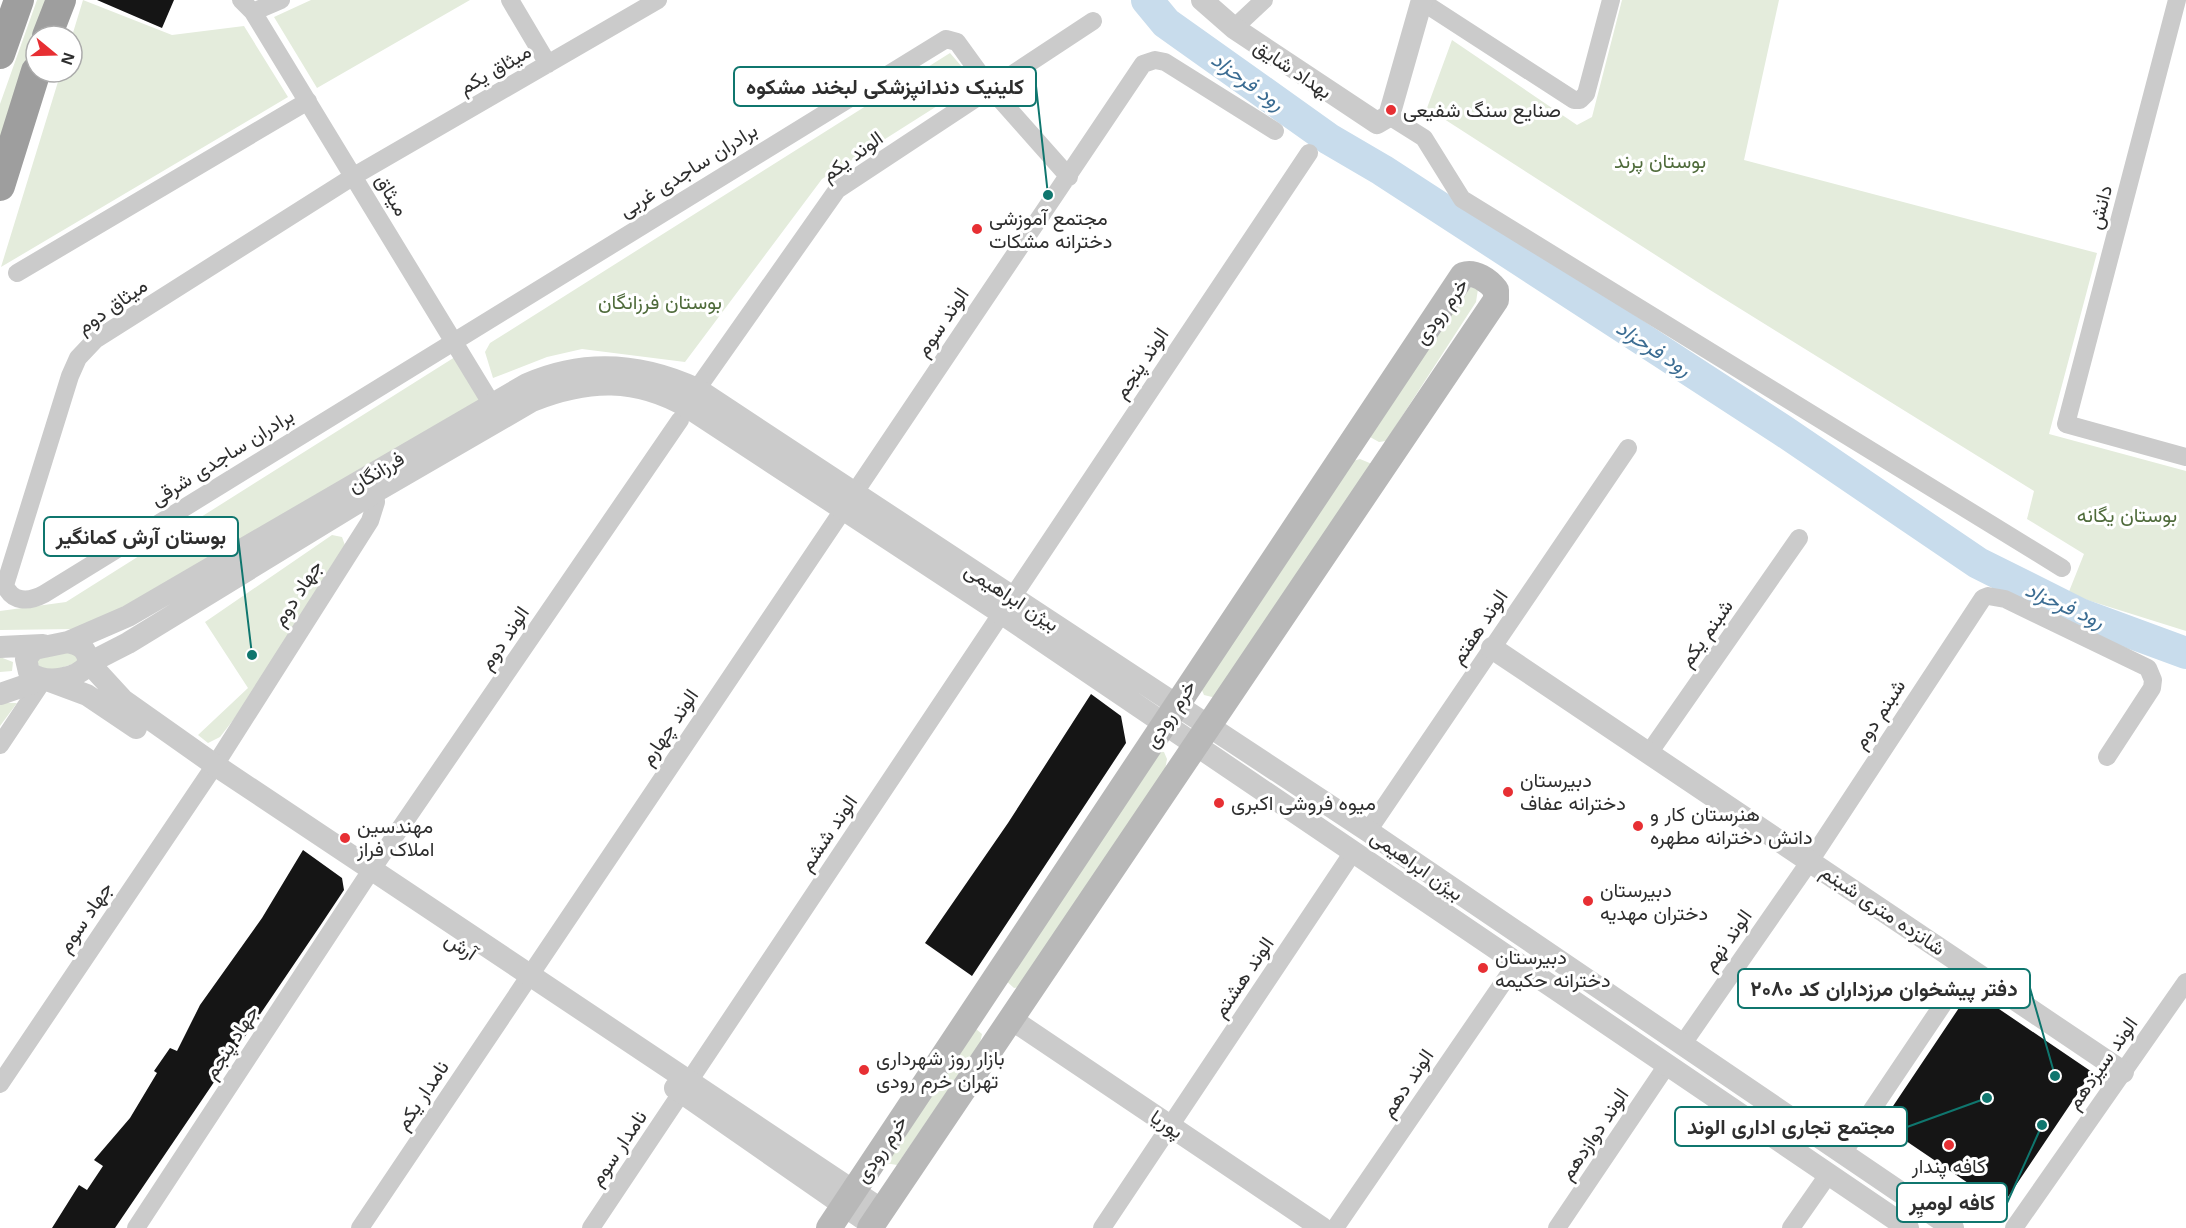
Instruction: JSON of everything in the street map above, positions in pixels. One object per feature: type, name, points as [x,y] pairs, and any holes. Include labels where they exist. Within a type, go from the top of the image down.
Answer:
[{"type":"highway","points":[[0,54],[19,0]]},
{"type":"highway","points":[[52,24],[61,0]]},
{"type":"highway","points":[[0,186],[32,84]]},
{"type":"main road","name":"خرم رودی","points":[[829,1228],[1462,275],[1468,273],[1484,279],[1496,290],[1496,300],[875,1221]]},
{"type":"main road","points":[[1355,438],[1388,460]]},
{"type":"main road","points":[[981,999],[1011,1019]]},
{"type":"street","points":[[247,6],[281,0]]},
{"type":"street","points":[[510,0],[548,64]]},
{"type":"street","name":"میثاق یکم","points":[[354,176],[658,0]]},
{"type":"street","name":"بهداد شایق","points":[[1202,0],[1234,28],[1371,121],[1377,123],[1389,116]]},
{"type":"street","points":[[1234,28],[1264,0]]},
{"type":"street","points":[[1611,0],[1586,94],[1580,100],[1574,100],[1421,1],[1389,116],[1424,138],[1462,199],[2062,568]]},
{"type":"street","name":"دانش","points":[[2177,0],[2066,424],[2186,457]]},
{"type":"street","name":"میثاق","points":[[247,6],[354,176],[454,340],[494,411]]},
{"type":"street","name":"الوند یکم","points":[[688,406],[837,190],[1093,21]]},
{"type":"street","name":"برادران ساجدی غربی","points":[[454,340],[946,39],[957,42],[991,89]]},
{"type":"street","name":"الوند سوم","points":[[848,501],[1069,177],[1143,64],[1155,60],[1165,62],[1275,131]]},
{"type":"street","points":[[991,89],[1069,177]]},
{"type":"street","points":[[17,273],[308,101]]},
{"type":"street","name":"الوند پنجم","points":[[1006,605],[1309,153]]},
{"type":"street","name":"میثاق دوم","points":[[12,596],[5,585],[78,358],[95,340],[354,176]]},
{"type":"street","name":"برادران ساجدی شرقی","points":[[12,596],[26,601],[44,594],[454,340]]},
{"type":"street","name":"فرزانگان","points":[[44,679],[79,673],[88,663],[128,643],[370,485],[494,411],[553,393],[606,384],[641,387],[688,406]]},
{"type":"street","name":"بیژن ابراهیمی","points":[[688,406],[848,501],[1170,714],[1353,852],[1515,964],[1908,1228]]},
{"type":"street","name":"الوند دوم","points":[[368,875],[688,406]]},
{"type":"street","name":"الوند هفتم","points":[[1368,831],[1628,447]]},
{"type":"street","name":"فرزانگان","points":[[44,645],[68,642],[128,616],[370,485]]},
{"type":"street","name":"جهاد دوم","points":[[211,770],[370,521],[376,502],[370,485]]},
{"type":"street","name":"الوند چهارم","points":[[526,981],[848,501]]},
{"type":"street","name":"شبنم یکم","points":[[1649,753],[1799,537]]},
{"type":"street","name":"شبنم دوم","points":[[1810,861],[1979,603],[1988,596],[2005,599],[2148,668],[2153,680],[2152,688],[2107,757]]},
{"type":"street","name":"الوند ششم","points":[[686,1086],[1006,605]]},
{"type":"street","name":"آرش","points":[[68,642],[85,649],[88,663],[123,700],[211,770]]},
{"type":"street","points":[[0,647],[44,645]]},
{"type":"street","points":[[44,645],[28,654],[26,666],[33,675],[44,679]]},
{"type":"street","name":"شانزده متری شبنم","points":[[1492,648],[2123,1071]]},
{"type":"street","points":[[0,694],[44,679]]},
{"type":"street","points":[[0,745],[44,679]]},
{"type":"street","name":"آرش","points":[[44,679],[87,695],[211,770],[686,1086],[848,1198],[875,1221]]},
{"type":"street","name":"بیژن ابراهیمی","points":[[1202,736],[1368,831],[1531,944],[1953,1228]]},
{"type":"street","name":"جهاد سوم","points":[[0,1084],[211,770]]},
{"type":"street","points":[[1353,852],[1368,831]]},
{"type":"street","name":"الوند هشتم","points":[[1102,1228],[1353,852]]},
{"type":"street","name":"الوند نهم","points":[[1682,1045],[1810,861]]},
{"type":"street","name":"جهاد پنجم","points":[[136,1228],[368,875]]},
{"type":"street","points":[[1515,964],[1531,944]]},
{"type":"street","name":"الوند دهم","points":[[1335,1228],[1515,964]]},
{"type":"street","points":[[1791,1228],[1968,967]]},
{"type":"street","name":"نامدار یکم","points":[[360,1228],[526,981]]},
{"type":"street","name":"الوند سیزدهم","points":[[2014,1228],[2186,982]]},
{"type":"street","name":"پوریا","points":[[1011,1019],[1322,1228]]},
{"type":"street","points":[[1667,1065],[1682,1045]]},
{"type":"street","name":"الوند دوازدهم","points":[[1557,1228],[1667,1065]]},
{"type":"street","name":"نامدار سوم","points":[[591,1228],[686,1086]]},
{"type":"green space","points":[[37,0],[49,0],[41,24],[28,24]]},
{"type":"green space","points":[[83,0],[172,35],[244,26],[288,97],[1,267],[57,84],[84,84],[84,24],[76,24]]},
{"type":"green space","points":[[311,0],[470,0],[317,88],[274,17]]},
{"type":"green space","points":[[1622,0],[1779,0],[1744,160],[2097,253],[2049,434],[2186,471],[2186,631],[2068,594],[2084,554],[2027,519],[2034,491],[1710,290],[1427,108],[1452,40],[1577,125],[1592,117]]},
{"type":"green space","points":[[24,37],[24,73],[0,144],[0,104]]},
{"type":"green space","name":"بوستان فرزانگان","points":[[950,53],[975,82],[822,179],[685,362],[582,349],[547,357],[493,378],[485,352],[490,343]]},
{"type":"green space","points":[[1469,288],[1478,289],[1476,302],[1386,441],[1379,442],[1370,437],[1371,432]]},
{"type":"green space","points":[[455,357],[480,401],[181,588],[76,629],[0,630],[0,611],[66,602]]},
{"type":"green space","points":[[1360,459],[1372,464],[1220,699],[1204,695],[1201,688],[1353,461]]},
{"type":"green space","points":[[332,535],[342,537],[346,548],[255,692],[220,737],[208,743],[198,735],[248,688],[205,622]]},
{"type":"green space","points":[[70,646],[82,661],[42,674],[35,656]]},
{"type":"green space","points":[[0,657],[13,662],[12,671],[0,672]]},
{"type":"green space","points":[[0,703],[17,703],[0,726]]},
{"type":"green space","points":[[1158,751],[1164,752],[1167,759],[1165,770],[1019,987],[1014,988],[1004,979]]},
{"type":"green space","points":[[976,1029],[982,1034],[980,1043],[897,1165],[885,1163]]},
{"type":"building","points":[[97,0],[174,0],[162,28]]},
{"type":"building","points":[[1091,694],[1121,716],[1126,743],[972,976],[925,943],[1008,823]]},
{"type":"building","points":[[303,850],[342,878],[344,890],[115,1228],[52,1228],[79,1185],[87,1190],[103,1166],[94,1160],[130,1118],[157,1073],[154,1071],[170,1048],[177,1051],[200,1005],[262,918]]},
{"type":"building","points":[[1971,990],[2092,1072],[2002,1206],[1881,1124]]},
{"type":"waterway","name":"رود فرحزاد","points":[[1147,0],[1166,23],[1329,139],[1382,170],[1782,430],[1978,563],[2080,614],[2186,653]]},
{"type":"place","name":"صنایع سنگ شفیعی","points":[[1391,110]]},
{"type":"place","name":"کلینیک دندانپزشکی لبخند مشکوه","points":[[1048,195]]},
{"type":"place","name":"مجتمع آموزشی دخترانه مشکات","points":[[977,229]]},
{"type":"place","name":"بوستان آرش کمانگیر","points":[[252,655]]},
{"type":"place","name":"دبیرستان دخترانه عفاف","points":[[1508,792]]},
{"type":"place","name":"میوه فروشی اکبری","points":[[1219,803]]},
{"type":"place","name":"هنرستان کار و دانش دخترانه مطهره","points":[[1638,826]]},
{"type":"place","name":"مهندسین املاک فراز","points":[[345,838]]},
{"type":"place","name":"دبیرستان دختران مهدیه","points":[[1588,901]]},
{"type":"place","name":"دبیرستان دخترانه حکیمه","points":[[1483,968]]},
{"type":"place","name":"بازار روز شهرداری تهران خرم رودی","points":[[864,1070]]},
{"type":"place","name":"دفتر پیشخوان مرزداران کد ۲۰۸۰","points":[[2055,1076]]},
{"type":"place","name":"مجتمع تجاری اداری الوند","points":[[1987,1098]]},
{"type":"place","name":"کافه لومیِر","points":[[2042,1125]]},
{"type":"place","name":"کافه پندار","points":[[1949,1145]]},
{"type":"park label","name":"بوستان پرند","points":[[1660,161]]},
{"type":"park label","name":"بوستان یگانه","points":[[2127,515]]}]
